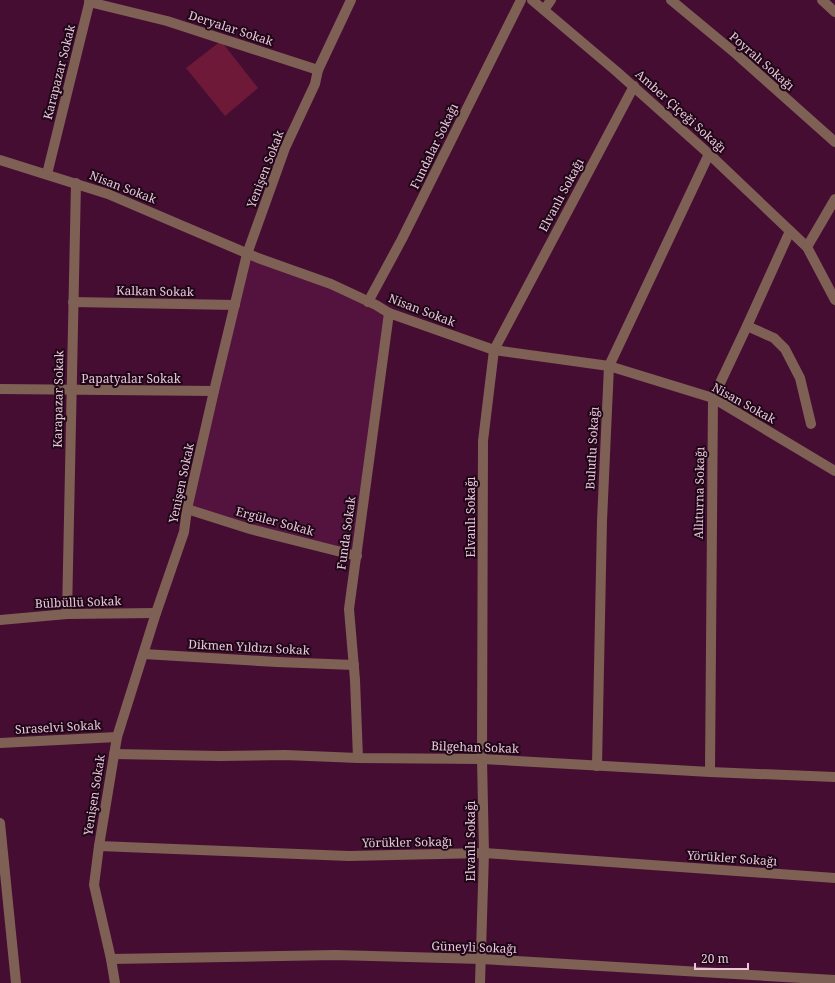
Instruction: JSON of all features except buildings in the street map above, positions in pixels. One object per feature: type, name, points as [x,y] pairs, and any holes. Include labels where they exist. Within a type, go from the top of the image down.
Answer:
[{"type":"street","name":"Yenişen Sokak","points":[[115,983],[94,885],[117,737],[156,613],[184,532],[214,391],[247,254],[285,148],[315,84],[318,70],[351,0]]},
{"type":"street","name":"Fundalar Sokağı","points":[[368,302],[402,239],[521,0]]},
{"type":"street","name":"Amber Çiçeği Sokağı","points":[[532,0],[634,86],[709,154],[807,247],[835,300]]},
{"type":"street","points":[[544,10],[551,0]]},
{"type":"street","name":"Poyralı Sokağı","points":[[671,0],[735,53],[835,142]]},
{"type":"street","points":[[822,0],[835,12]]},
{"type":"street","name":"Deryalar Sokak","points":[[90,1],[167,21],[318,70]]},
{"type":"street","name":"Karapazar Sokak","points":[[47,174],[90,1]]},
{"type":"street","name":"Elvanlı Sokağı","points":[[480,983],[482,959],[484,853],[482,759],[483,441],[494,350],[634,86]]},
{"type":"street","name":"Bulutlu Sokağı","points":[[597,766],[602,521],[609,366],[709,154]]},
{"type":"street","name":"Nisan Sokak","points":[[0,160],[108,194],[247,254],[331,284],[389,313],[494,350],[609,366],[713,398],[835,471]]},
{"type":"street","name":"Karapazar Sokak","points":[[67,614],[76,183]]},
{"type":"street","points":[[807,247],[835,199]]},
{"type":"street","name":"Allıturna Sokağı","points":[[710,772],[713,398],[790,231]]},
{"type":"street","name":"Kalkan Sokak","points":[[73,302],[235,305]]},
{"type":"street","name":"Funda Sokak","points":[[358,758],[354,664],[349,609],[389,313]]},
{"type":"street","points":[[747,326],[774,338],[785,349],[800,378],[811,424]]},
{"type":"street","name":"Papatyalar Sokak","points":[[0,389],[214,391]]},
{"type":"street","name":"Ergüler Sokak","points":[[188,509],[250,530],[357,556]]},
{"type":"street","name":"Bülbüllü Sokak","points":[[0,620],[67,614],[156,613]]},
{"type":"street","name":"Dikmen Yıldızı Sokak","points":[[144,654],[277,662],[354,664]]},
{"type":"street","name":"Sıraselvi Sokak","points":[[0,743],[117,737]]},
{"type":"street","name":"Bilgehan Sokak","points":[[114,754],[220,756],[285,755],[358,758],[482,759],[710,772],[835,777]]},
{"type":"street","points":[[0,823],[16,983]]},
{"type":"street","name":"Yörükler Sokağı","points":[[99,846],[349,856],[484,853],[835,878]]},
{"type":"street","name":"Güneyli Sokağı","points":[[111,959],[335,955],[482,959],[835,980]]},
{"type":"shaded area","points":[[247,254],[389,313],[357,556],[187,509]]}]
